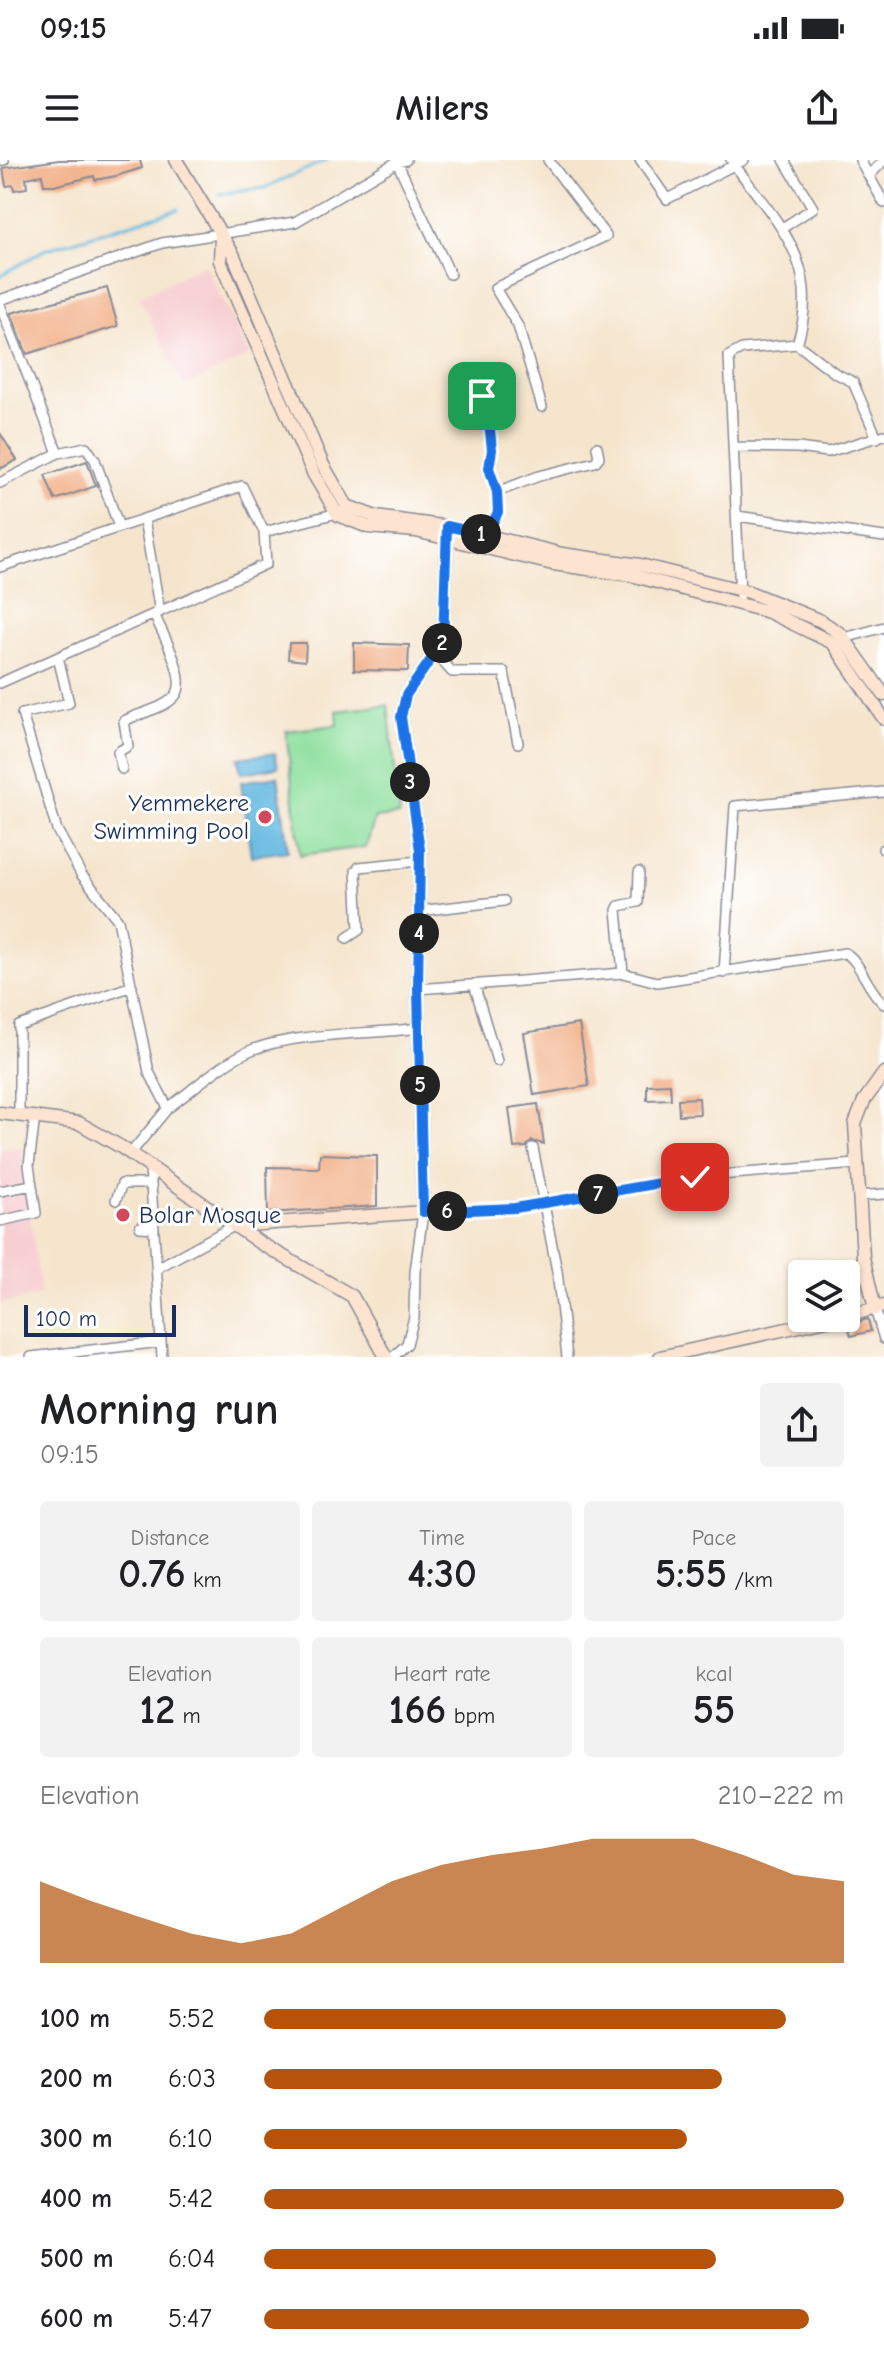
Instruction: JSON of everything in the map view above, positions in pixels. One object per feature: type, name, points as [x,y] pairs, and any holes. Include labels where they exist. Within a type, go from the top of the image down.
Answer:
[{"type":"street","points":[[176,160],[200,193],[221,236],[220,261],[314,475],[342,511],[368,527],[487,535],[562,554],[640,565],[740,596],[839,640],[884,695]]},
{"type":"street","points":[[542,407],[518,326],[495,288],[606,236],[548,160]]},
{"type":"street","points":[[640,160],[667,199],[737,162],[784,227],[798,258],[804,291],[803,326],[797,344]]},
{"type":"street","points":[[784,160],[813,208],[784,227]]},
{"type":"street","points":[[860,160],[884,203]]},
{"type":"street","points":[[869,176],[884,160]]},
{"type":"street","points":[[58,453],[0,302],[162,243],[295,222],[401,161],[450,274]]},
{"type":"street","points":[[734,447],[798,448],[828,452],[880,436],[853,382],[835,373],[797,344],[742,349],[729,356],[740,596]]},
{"type":"street","points":[[478,388],[488,410],[492,450],[489,468],[497,492],[498,512],[487,535]]},
{"type":"street","points":[[0,483],[58,453],[86,447],[95,460],[119,527]]},
{"type":"street","points":[[497,492],[539,476],[595,462],[599,457],[597,447]]},
{"type":"street","points":[[0,567],[242,486],[264,532],[266,564],[0,683]]},
{"type":"street","points":[[264,532],[342,511]]},
{"type":"street","points":[[737,516],[884,537]]},
{"type":"street","points":[[122,769],[118,752],[128,746],[124,721],[173,699],[180,688],[179,675],[157,613],[144,519]]},
{"type":"street","points":[[447,532],[553,564],[740,596]]},
{"type":"street","points":[[393,1357],[407,1344],[414,1317],[423,1212],[418,989],[420,861],[401,717],[406,695],[443,642],[447,532]]},
{"type":"street","points":[[839,640],[884,627]]},
{"type":"street","points":[[839,640],[884,719]]},
{"type":"street","points":[[435,653],[452,672],[504,672],[518,743]]},
{"type":"street","points":[[58,657],[69,703],[22,714],[57,830],[81,874],[118,920],[149,1072],[168,1108]]},
{"type":"street","points":[[724,973],[735,806],[884,792]]},
{"type":"street","points":[[347,938],[359,930],[356,871],[359,867],[420,861]]},
{"type":"street","points":[[623,973],[617,910],[627,903],[638,902],[639,872]]},
{"type":"street","points":[[419,911],[504,901]]},
{"type":"street","points":[[418,989],[623,973],[657,982],[845,953],[850,954],[873,995],[884,1004]]},
{"type":"street","points":[[474,984],[497,1061]]},
{"type":"street","points":[[19,1113],[19,1026],[132,986]]},
{"type":"street","points":[[130,1154],[168,1108],[252,1050],[295,1039],[366,1036],[419,1028]]},
{"type":"street","points":[[884,1073],[864,1101],[855,1124],[863,1257],[879,1307],[884,1339]]},
{"type":"street","points":[[0,1113],[79,1123],[130,1154],[234,1226],[352,1296],[386,1357]]},
{"type":"street","points":[[0,1221],[36,1213],[29,1165],[35,1116]]},
{"type":"street","points":[[533,1148],[567,1357]]},
{"type":"street","points":[[157,1268],[234,1226],[515,1208],[695,1177],[857,1164]]},
{"type":"street","points":[[150,1168],[162,1357]]},
{"type":"street","points":[[116,1200],[122,1184],[151,1184]]},
{"type":"street","points":[[0,1191],[32,1185]]},
{"type":"street","points":[[859,1196],[884,1194]]},
{"type":"street","points":[[140,1227],[154,1228]]},
{"type":"street","points":[[660,1357],[788,1329]]},
{"type":"street","points":[[31,1357],[161,1342]]},
{"type":"shaded area","points":[[205,265],[250,355],[184,387],[139,297]]},
{"type":"shaded area","points":[[21,1148],[41,1295],[0,1304],[0,1149]]},
{"type":"green space","points":[[388,705],[400,815],[375,818],[366,847],[300,855],[286,731],[338,725],[337,711]]},
{"type":"water","name":"Yemmekere Swimming Pool","points":[[275,753],[278,767],[241,773],[238,758]]},
{"type":"water","name":"Yemmekere Swimming Pool","points":[[278,776],[288,851],[251,856],[241,782]]},
{"type":"building","points":[[59,160],[140,160],[142,168],[116,176],[95,180],[94,176],[58,185],[44,185],[42,175],[26,178],[27,188],[14,190],[13,185],[6,186],[3,168]]},
{"type":"building","points":[[107,288],[118,326],[27,354],[11,313]]},
{"type":"building","points":[[0,433],[17,460],[0,469]]},
{"type":"building","points":[[87,461],[96,486],[55,500],[45,475]]},
{"type":"building","points":[[289,643],[306,643],[305,661],[288,659]]},
{"type":"building","points":[[354,643],[409,645],[408,671],[354,670]]},
{"type":"building","points":[[579,1024],[589,1086],[534,1095],[524,1033]]},
{"type":"building","points":[[670,1084],[671,1099],[647,1100],[647,1085]]},
{"type":"building","points":[[699,1098],[700,1114],[679,1115],[678,1099]]},
{"type":"building","points":[[538,1104],[544,1144],[532,1141],[526,1147],[514,1148],[509,1108]]},
{"type":"building","points":[[320,1154],[377,1156],[377,1206],[268,1213],[267,1167],[319,1168]]},
{"type":"building","points":[[868,1319],[871,1331],[851,1336],[850,1332],[860,1332],[860,1321]]},
{"type":"waterway","points":[[220,194],[264,188],[327,160]]},
{"type":"waterway","points":[[0,276],[44,250],[178,209]]},
{"type":"place","name":"Yemmekere Swimming Pool","points":[[265,817]]},
{"type":"place","name":"Bolar Mosque","points":[[123,1215]]},
{"type":"route","points":[[482,396],[488,410],[492,450],[489,468],[497,492],[498,512],[487,535],[447,526],[443,642],[406,695],[401,717],[420,850],[418,989],[423,1212],[515,1208],[695,1177]]}]
